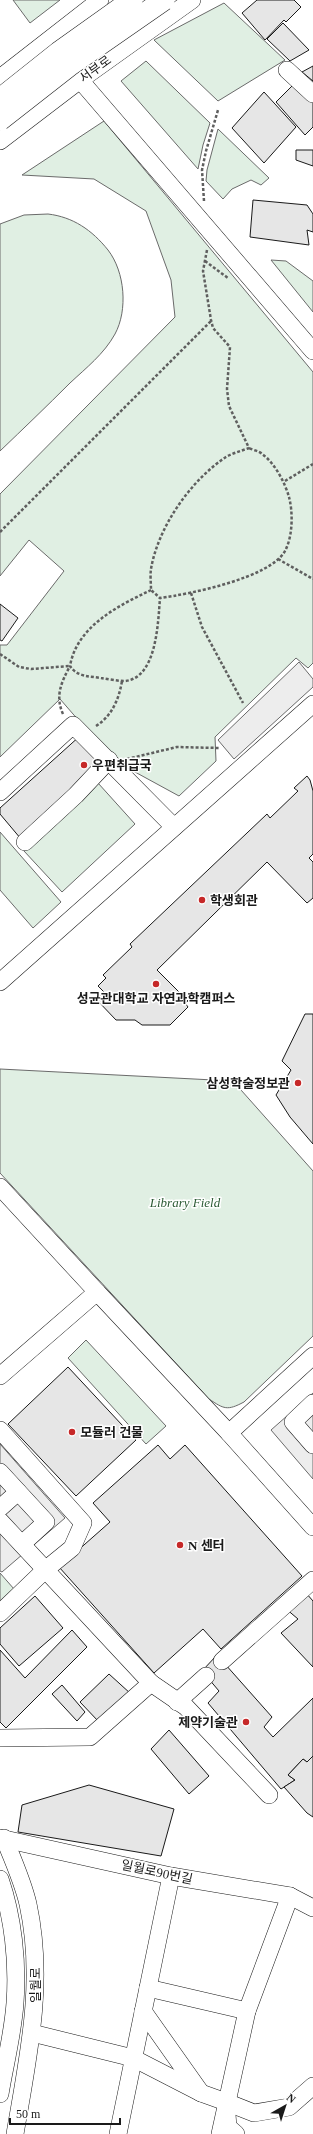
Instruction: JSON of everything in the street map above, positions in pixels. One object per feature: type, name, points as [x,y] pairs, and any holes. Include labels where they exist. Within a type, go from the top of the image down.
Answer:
[{"type":"main road","points":[[0,99],[59,52],[132,0]]},
{"type":"main road","name":"서부로","points":[[0,120],[69,66],[164,0]]},
{"type":"street","points":[[0,78],[100,0]]},
{"type":"street","points":[[107,0],[139,37]]},
{"type":"street","name":"서부로","points":[[0,141],[80,80],[192,0]]},
{"type":"street","points":[[287,70],[313,94]]},
{"type":"street","points":[[80,80],[313,351]]},
{"type":"street","points":[[0,982],[313,704]]},
{"type":"street","points":[[0,792],[73,725],[174,827]]},
{"type":"street","points":[[25,842],[76,795],[109,760]]},
{"type":"street","points":[[0,1187],[229,1433],[313,1527]]},
{"type":"street","points":[[0,1376],[97,1292]]},
{"type":"street","points":[[229,1433],[313,1356]]},
{"type":"street","points":[[313,1403],[293,1422],[313,1445]]},
{"type":"street","points":[[0,1430],[83,1523],[72,1548],[45,1570],[0,1613]]},
{"type":"street","points":[[0,1472],[46,1522],[22,1544]]},
{"type":"street","points":[[0,1508],[18,1492]]},
{"type":"street","points":[[0,1521],[151,1683],[186,1707],[269,1795]]},
{"type":"street","points":[[222,1661],[313,1580]]},
{"type":"street","points":[[177,1702],[206,1676]]},
{"type":"street","points":[[0,1738],[90,1737],[151,1683]]},
{"type":"street","name":"일월로90번길","points":[[2,1838],[171,1876],[290,1896],[313,1908]]},
{"type":"street","name":"일월로","points":[[2,1838],[21,1880],[31,1924],[36,1994],[32,2033],[15,2134]]},
{"type":"street","points":[[118,2134],[171,1876]]},
{"type":"street","name":"일월로","points":[[0,1879],[11,1925],[15,1955],[15,2003],[0,2094]]},
{"type":"street","points":[[220,2134],[246,2011],[290,1896]]},
{"type":"street","points":[[148,1988],[246,2011]]},
{"type":"street","points":[[143,2010],[201,2093]]},
{"type":"street","points":[[32,2033],[133,2058],[201,2093],[254,2113],[289,2107],[313,2086]]},
{"type":"street","points":[[226,2102],[228,2127],[236,2134]]},
{"type":"path","points":[[160,598],[191,593],[244,578],[278,560],[285,550],[291,528],[291,506],[285,481],[263,454],[249,448],[229,406],[228,389],[230,348],[213,328],[211,320],[203,271],[210,231],[202,170],[218,110]]},
{"type":"path","points":[[0,532],[211,320]]},
{"type":"path","points":[[160,598],[151,590],[151,569],[162,535],[179,503],[226,457],[249,448]]},
{"type":"path","points":[[285,481],[313,464]]},
{"type":"path","points":[[278,560],[313,579]]},
{"type":"path","points":[[122,681],[114,707],[106,718],[91,729],[84,729],[73,725],[63,714],[58,697],[62,682],[70,666],[77,645],[91,627],[128,601],[151,590]]},
{"type":"path","points":[[191,593],[202,627],[243,704]]},
{"type":"path","points":[[70,666],[74,671],[87,677],[122,681],[129,680],[140,673],[146,668],[152,656],[160,598]]},
{"type":"path","points":[[0,654],[19,667],[31,669],[70,666]]},
{"type":"path","points":[[109,760],[137,758],[177,747],[219,748]]},
{"type":"green space","points":[[13,0],[60,0],[30,23]]},
{"type":"green space","points":[[224,3],[285,60],[218,101],[154,40]]},
{"type":"green space","points":[[146,61],[210,123],[203,145],[198,169],[121,81]]},
{"type":"green space","points":[[104,121],[313,372],[313,663],[308,668],[296,658],[215,737],[216,761],[179,796],[113,760],[60,699],[0,757],[0,645],[7,645],[64,571],[29,540],[0,576],[0,494],[175,317],[171,280],[146,211],[94,179],[22,175]]},
{"type":"green space","points":[[218,129],[269,178],[261,185],[251,180],[232,189],[223,199],[206,181],[207,170]]},
{"type":"green space","points":[[48,214],[74,221],[95,236],[108,250],[114,259],[121,280],[123,291],[122,314],[115,334],[100,354],[0,451],[0,224],[24,215]]},
{"type":"green space","points":[[271,260],[286,261],[313,281],[313,312]]},
{"type":"green space","points":[[98,783],[135,824],[62,892],[24,851]]},
{"type":"green space","points":[[0,832],[61,902],[33,928],[0,890]]},
{"type":"green space","name":"Library Field","points":[[0,1069],[233,1081],[313,1171],[313,1336],[244,1402],[233,1407],[226,1408],[209,1399],[0,1173]]},
{"type":"green space","points":[[86,1340],[166,1426],[146,1444],[68,1358]]},
{"type":"green space","points":[[0,1573],[14,1589],[0,1602]]},
{"type":"shaded area","points":[[299,662],[313,679],[313,687],[234,759],[218,740]]},
{"type":"shaded area","points":[[313,1393],[313,1479],[271,1430]]},
{"type":"shaded area","points":[[0,1444],[65,1518],[2,1572],[0,1571]]},
{"type":"building","points":[[257,0],[294,0],[301,7],[286,22],[284,20],[265,40],[242,13]]},
{"type":"building","points":[[283,23],[309,50],[290,61],[267,39]]},
{"type":"building","points":[[313,66],[313,81],[302,72]]},
{"type":"building","points":[[296,82],[313,100],[313,127],[305,135],[276,102]]},
{"type":"building","points":[[264,92],[296,127],[264,163],[232,128]]},
{"type":"building","points":[[296,150],[313,150],[313,166],[296,160]]},
{"type":"building","points":[[253,200],[307,205],[313,214],[313,232],[307,230],[309,245],[250,237]]},
{"type":"building","points":[[0,604],[18,618],[2,641],[0,640]]},
{"type":"building","points":[[81,735],[105,761],[21,839],[0,814],[0,808]]},
{"type":"building","name":"학생회관","points":[[307,776],[310,780],[313,791],[313,854],[309,858],[313,862],[313,898],[307,903],[267,862],[157,970],[188,1001],[185,1003],[188,1007],[170,1025],[142,1025],[135,1020],[116,1020],[96,999],[104,992],[98,986],[106,978],[103,975],[132,947],[130,944],[267,814],[270,818],[298,791],[294,788]]},
{"type":"building","name":"삼성학술정보관","points":[[305,1014],[313,1014],[313,1144],[290,1117],[276,1095],[291,1070],[282,1061]]},
{"type":"building","name":"모듈러 건물","points":[[68,1367],[136,1440],[76,1496],[8,1424]]},
{"type":"building","name":"N 센터","points":[[158,1445],[170,1459],[185,1445],[302,1576],[221,1649],[203,1629],[154,1673],[59,1567],[110,1522],[93,1503]]},
{"type":"building","points":[[306,1593],[313,1601],[313,1667],[281,1633],[298,1619],[285,1608]]},
{"type":"building","points":[[35,1596],[63,1628],[19,1666],[0,1644],[0,1628]]},
{"type":"building","points":[[72,1630],[87,1647],[6,1728],[0,1722],[0,1650],[25,1678]]},
{"type":"building","name":"제약기술관","points":[[217,1655],[272,1717],[264,1727],[273,1737],[313,1698],[313,1756],[307,1762],[303,1759],[288,1775],[295,1780],[281,1789],[208,1703],[219,1691],[202,1671]]},
{"type":"building","points":[[109,1674],[131,1694],[99,1722],[80,1702]]},
{"type":"building","points":[[62,1685],[85,1712],[77,1721],[52,1694]]},
{"type":"building","points":[[169,1730],[209,1776],[189,1794],[151,1749]]},
{"type":"building","points":[[313,1756],[313,1817],[307,1813],[284,1787],[295,1780],[288,1775],[303,1759],[307,1762]]},
{"type":"building","points":[[89,1785],[174,1809],[161,1856],[18,1832],[22,1805]]},
{"type":"place","name":"우편취급국","points":[[84,765]]},
{"type":"place","name":"학생회관","points":[[202,900]]},
{"type":"place","name":"성균관대학교 자연과학캠퍼스","points":[[156,984]]},
{"type":"place","name":"삼성학술정보관","points":[[298,1083]]},
{"type":"place","name":"모듈러 건물","points":[[72,1432]]},
{"type":"place","name":"N 센터","points":[[180,1545]]},
{"type":"place","name":"제약기술관","points":[[246,1722]]}]
